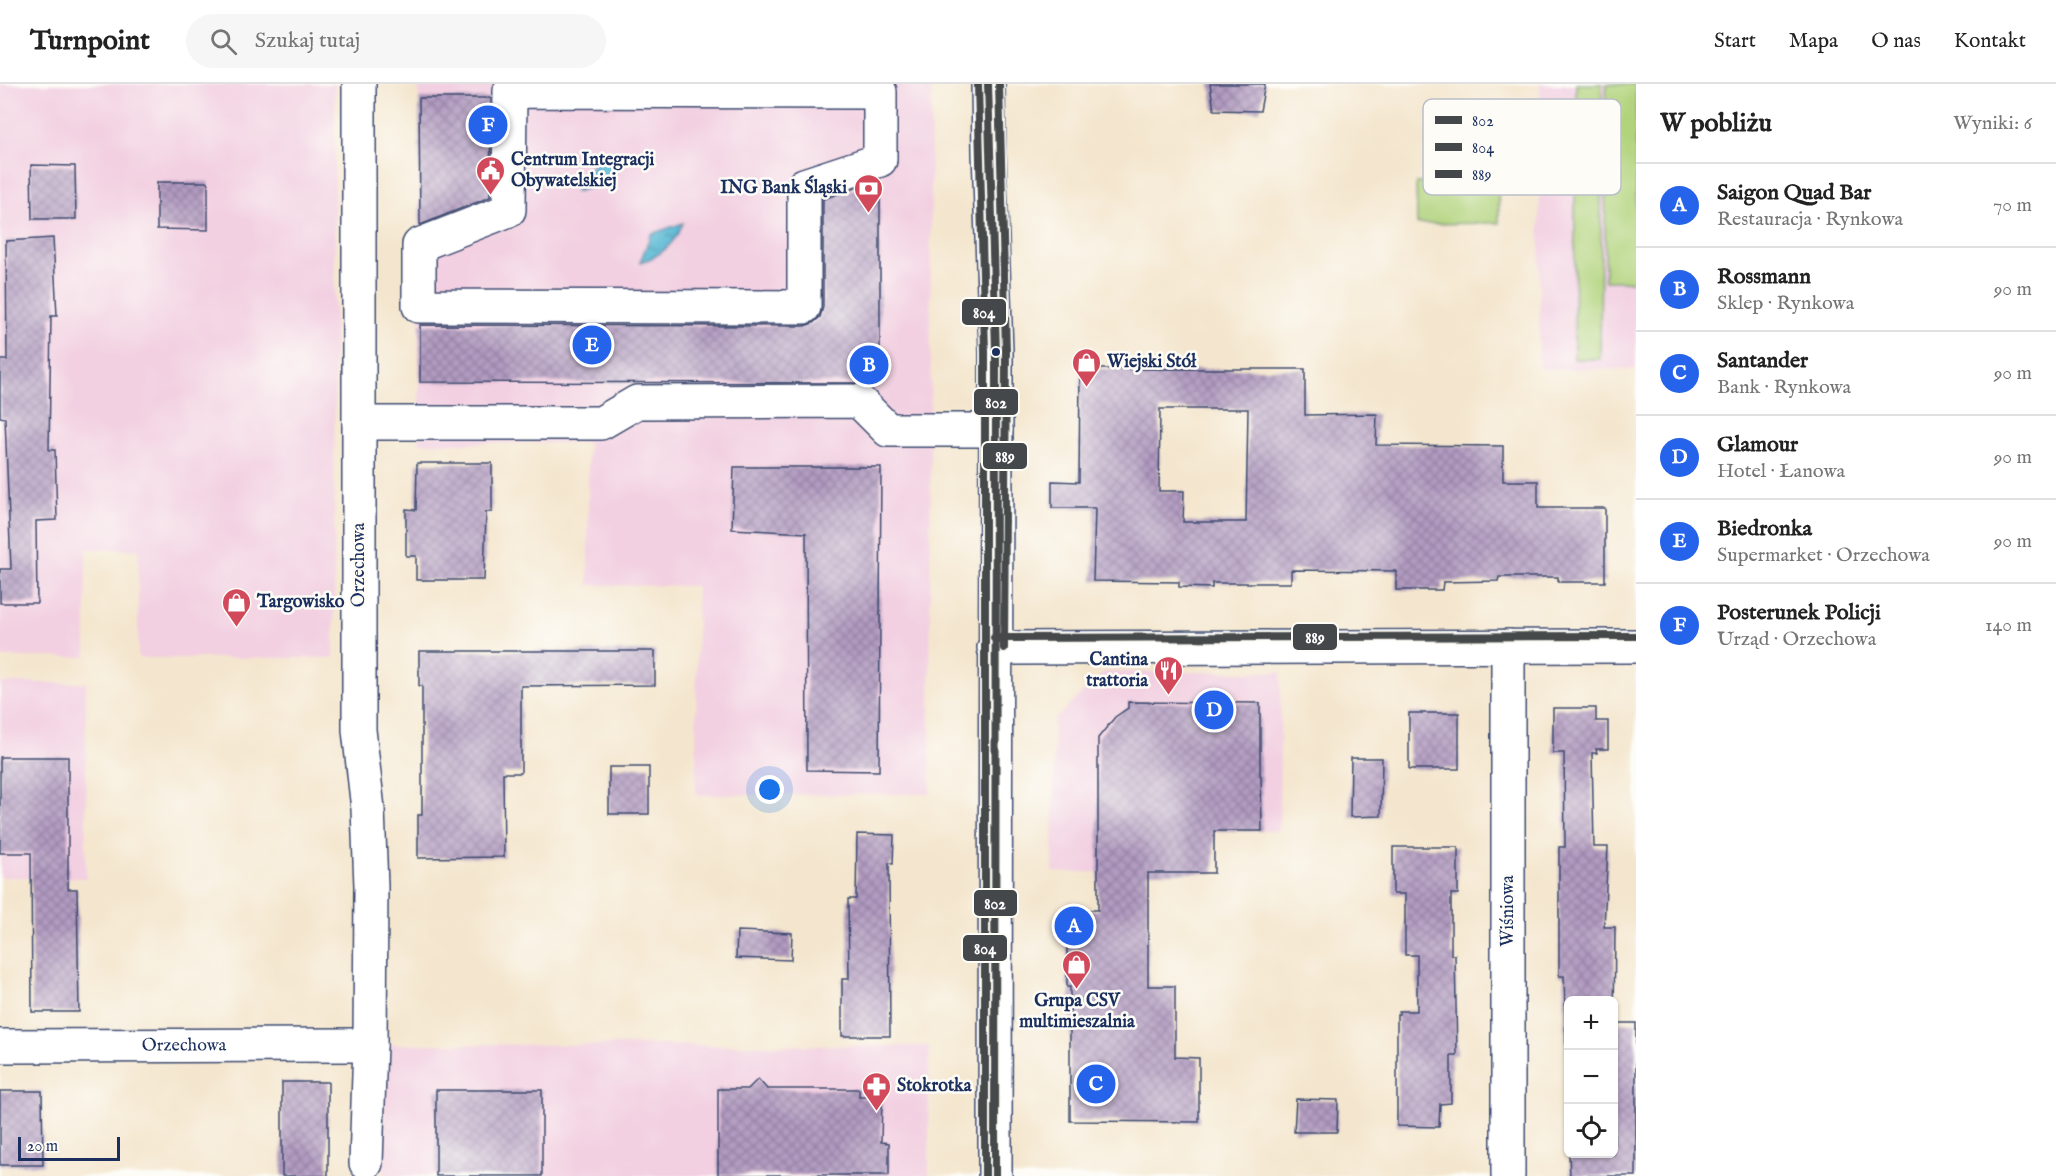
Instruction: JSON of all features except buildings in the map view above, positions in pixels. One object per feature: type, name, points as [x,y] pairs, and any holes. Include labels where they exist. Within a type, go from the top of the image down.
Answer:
[{"type":"street","name":"Orzechowa","points":[[358,84],[359,730],[368,809],[371,886],[370,1046],[366,1162]]},
{"type":"street","points":[[988,84],[996,352],[995,1176]]},
{"type":"street","points":[[510,91],[880,92],[880,160],[804,185],[804,307],[419,306],[419,245],[509,210],[510,91]]},
{"type":"street","points":[[359,423],[601,423],[638,402],[859,401],[888,430],[996,430]]},
{"type":"street","name":"Wiśniowa","points":[[1508,646],[1508,1176]]},
{"type":"street","points":[[994,648],[1636,646]]},
{"type":"street","name":"Orzechowa","points":[[0,1046],[370,1046]]},
{"type":"shaded area","points":[[0,84],[335,84],[334,658],[138,658],[138,550],[117,549],[86,549],[86,657],[0,657]]},
{"type":"shaded area","points":[[419,84],[931,84],[930,794],[696,795],[697,586],[588,585],[588,443],[419,443]]},
{"type":"shaded area","points":[[1540,84],[1636,84],[1636,369],[1539,369],[1540,195],[1621,195],[1621,99],[1540,99]]},
{"type":"shaded area","points":[[1104,672],[1281,672],[1279,831],[1214,831],[1214,873],[1053,872],[1054,720]]},
{"type":"shaded area","points":[[0,683],[86,683],[86,878],[0,877]]},
{"type":"shaded area","points":[[385,1044],[929,1046],[929,1176],[384,1176]]},
{"type":"green space","points":[[1576,84],[1602,84],[1602,99],[1576,99]]},
{"type":"green space","points":[[1606,84],[1636,84],[1636,281],[1605,281],[1605,195],[1621,195],[1621,99],[1606,99]]},
{"type":"green space","points":[[1416,183],[1423,183],[1423,195],[1498,195],[1499,223],[1417,224]]},
{"type":"green space","points":[[1575,195],[1601,195],[1600,359],[1574,359]]},
{"type":"water","points":[[620,152],[613,180],[575,192],[582,178],[592,166],[605,157]]},
{"type":"water","points":[[683,223],[676,237],[661,253],[640,262],[651,234]]},
{"type":"transit line","name":"804","points":[[978,84],[985,352],[985,1176]]},
{"type":"transit line","name":"802","points":[[988,84],[996,352],[995,1176]]},
{"type":"transit line","name":"889","points":[[999,84],[1006,352],[1004,648]]},
{"type":"transit line","name":"889","points":[[994,638],[1636,636]]},
{"type":"place","name":"Posterunek Policji","points":[[488,125]]},
{"type":"place","name":"Centrum Integracji Obywatelskiej","points":[[490,196]]},
{"type":"place","name":"ING Bank Śląski","points":[[868,214]]},
{"type":"place","name":"Biedronka","points":[[592,345]]},
{"type":"place","name":"Rossmann","points":[[869,365]]},
{"type":"place","name":"Wiejski Stół","points":[[1086,388]]},
{"type":"place","name":"Targowisko","points":[[236,628]]},
{"type":"place","name":"Cantina trattoria","points":[[1169,696]]},
{"type":"place","name":"Glamour","points":[[1214,710]]},
{"type":"place","name":"Saigon Quad Bar","points":[[1074,926]]},
{"type":"place","name":"Grupa CSV multimieszalnia","points":[[1077,990]]},
{"type":"place","name":"Santander","points":[[1096,1084]]},
{"type":"place","name":"Stokrotka","points":[[876,1112]]}]
